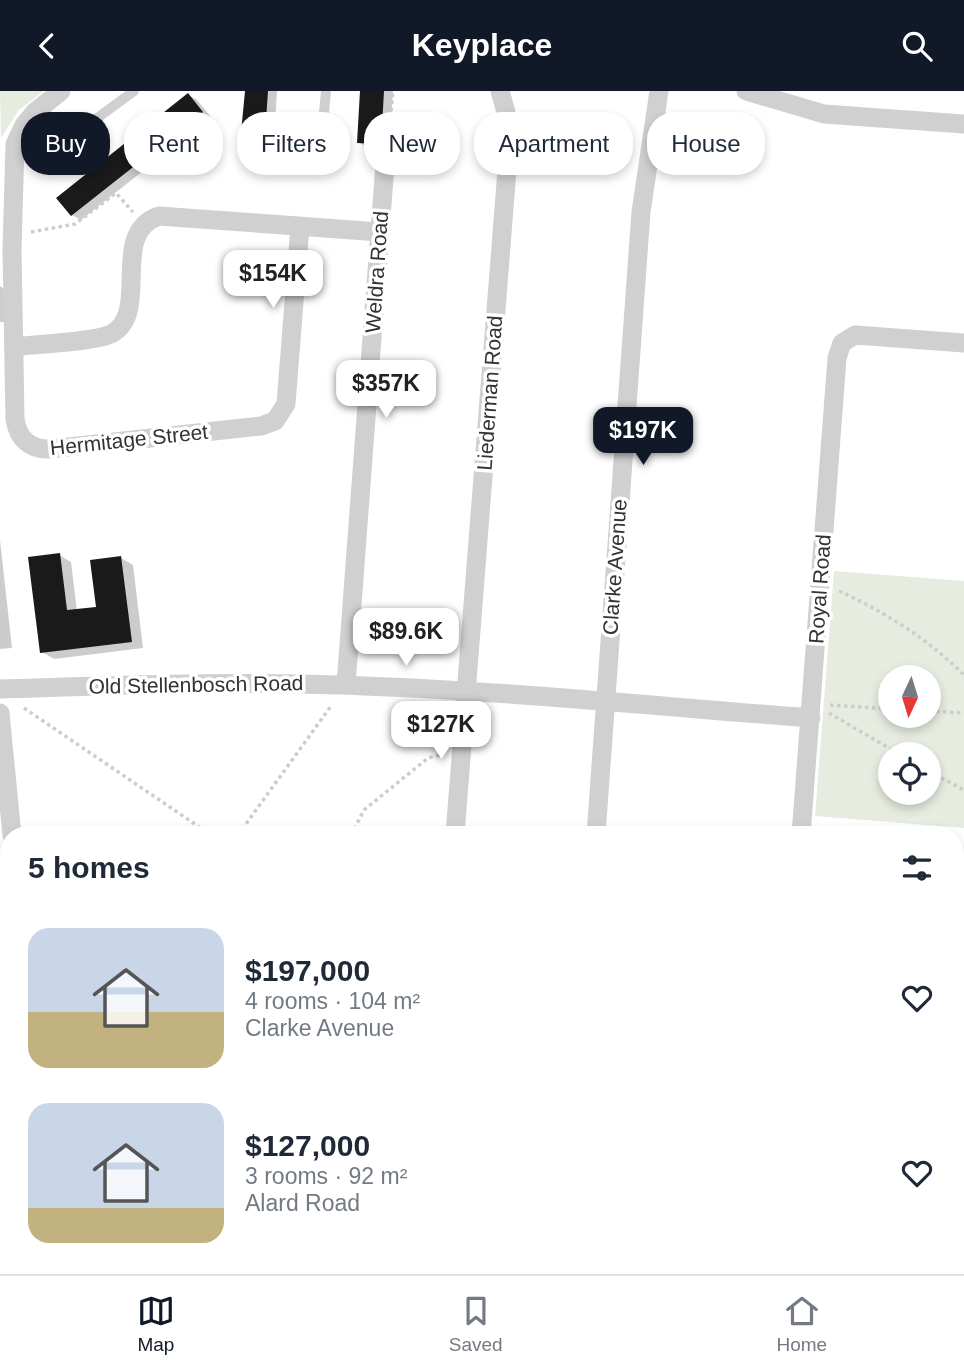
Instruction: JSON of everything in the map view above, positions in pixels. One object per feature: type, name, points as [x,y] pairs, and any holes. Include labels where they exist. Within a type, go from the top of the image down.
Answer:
[{"type":"street","points":[[8,244],[7,176],[15,143],[24,125],[35,112],[61,91]]},
{"type":"street","name":"Clarke Avenue","points":[[597,826],[641,212],[659,91]]},
{"type":"street","points":[[746,91],[824,114],[964,124]]},
{"type":"street","name":"Liederman Road","points":[[456,826],[509,145],[505,93]]},
{"type":"street","name":"Weldra Road","points":[[346,685],[384,175]]},
{"type":"street","points":[[13,347],[100,337],[118,329],[128,311],[136,236],[144,224],[159,216],[380,232]]},
{"type":"street","name":"Hermitage Street","points":[[8,244],[16,428],[26,443],[42,449],[261,426],[280,417],[287,397],[300,226]]},
{"type":"street","name":"Royal Road","points":[[802,826],[837,358],[842,343],[855,335],[964,343]]},
{"type":"street","name":"Old Stellenbosch Road","points":[[0,689],[219,683],[346,685],[467,691],[811,718]]},
{"type":"street","points":[[0,713],[11,826]]},
{"type":"lane","points":[[105,112],[134,91]]},
{"type":"lane","points":[[324,112],[326,91]]},
{"type":"path","points":[[391,112],[393,91]]},
{"type":"path","points":[[8,244],[32,232],[75,224],[116,193],[144,224]]},
{"type":"path","points":[[821,587],[834,589],[871,605],[914,632],[964,675]]},
{"type":"path","points":[[244,826],[346,685]]},
{"type":"path","points":[[21,705],[198,826]]},
{"type":"path","points":[[878,708],[825,705],[828,712],[879,742]]},
{"type":"path","points":[[942,712],[964,713]]},
{"type":"path","points":[[356,826],[364,810],[428,758],[462,752]]},
{"type":"path","points":[[941,778],[964,790]]},
{"type":"shaded area","points":[[0,91],[44,91],[19,110],[1,138]]},
{"type":"shaded area","points":[[834,571],[964,581],[964,826],[815,816]]},
{"type":"building","points":[[245,91],[268,91],[267,112],[243,112]]},
{"type":"building","points":[[360,91],[384,91],[383,112],[364,112],[364,143],[357,143]]},
{"type":"building","points":[[188,93],[203,112],[164,112]]},
{"type":"building","points":[[124,144],[124,174],[71,216],[56,198],[85,175],[110,175],[110,155]]},
{"type":"building","points":[[60,553],[67,610],[96,607],[90,560],[121,556],[132,642],[40,653],[28,557]]}]
